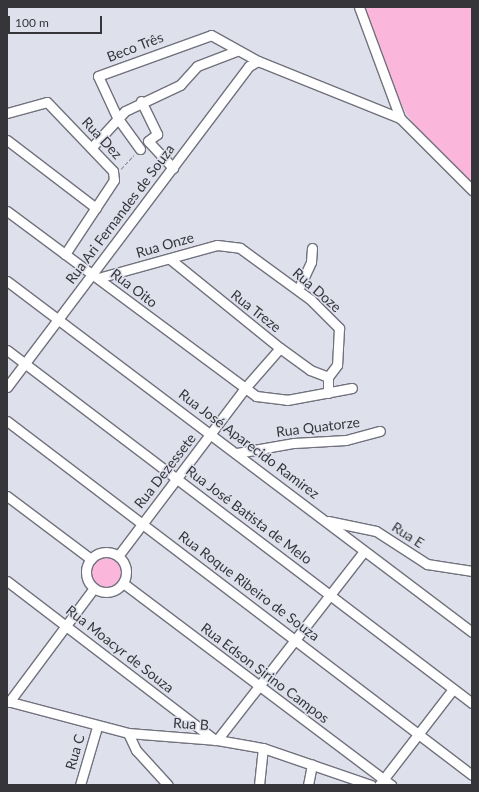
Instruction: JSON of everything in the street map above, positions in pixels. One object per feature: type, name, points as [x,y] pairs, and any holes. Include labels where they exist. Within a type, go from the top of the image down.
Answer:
[{"type":"street","points":[[359,7],[400,118],[472,190]]},
{"type":"street","name":"Beco Três","points":[[140,149],[117,117],[98,76],[202,36],[226,40],[236,51],[258,61],[400,118]]},
{"type":"street","points":[[92,147],[117,117],[141,101],[180,86],[197,66],[236,51]]},
{"type":"street","name":"Rua Ari Fernandes de Souza","points":[[7,387],[59,318],[95,276],[249,66],[258,61]]},
{"type":"street","points":[[141,101],[157,134],[148,141],[173,168]]},
{"type":"street","name":"Rua Dez","points":[[7,112],[47,102],[92,147],[115,175],[96,208],[65,254]]},
{"type":"street","points":[[7,140],[96,208]]},
{"type":"street","name":"Rua Oito","points":[[8,214],[95,276],[244,388]]},
{"type":"street","name":"Rua Onze","points":[[95,276],[170,259],[224,243],[240,248]]},
{"type":"street","name":"Rua Doze","points":[[240,248],[298,290],[339,328],[337,365],[328,377],[328,394]]},
{"type":"street","points":[[298,290],[311,262],[312,248]]},
{"type":"street","name":"Rua Treze","points":[[170,259],[280,348],[310,370],[328,377]]},
{"type":"street","name":"Rua José Aparecido Ramirez","points":[[7,281],[59,318],[328,521],[364,551],[472,632]]},
{"type":"street","name":"Rua Dezessete","points":[[118,556],[244,388],[280,348]]},
{"type":"street","name":"Rua José Batista de Melo","points":[[7,350],[332,594],[472,704]]},
{"type":"street","points":[[244,388],[268,400],[328,394],[352,388]]},
{"type":"street","name":"Rua Roque Ribeiro de Souza","points":[[7,421],[296,638],[418,731],[472,775]]},
{"type":"street","name":"Rua Quatorze","points":[[236,453],[294,443],[346,440],[380,431]]},
{"type":"street","points":[[7,496],[91,559]]},
{"type":"street","name":"Rua E","points":[[328,521],[376,531],[427,564],[472,571]]},
{"type":"street","points":[[216,740],[260,687],[364,551]]},
{"type":"street","points":[[101,553],[118,556],[126,572],[123,583],[113,591],[94,588],[87,577],[91,559],[101,553]]},
{"type":"street","name":"Rua Moacyr de Souza","points":[[7,581],[216,740]]},
{"type":"street","name":"Rua Edson Sirino Campos","points":[[123,583],[260,687],[381,782],[391,785]]},
{"type":"street","points":[[8,701],[94,588]]},
{"type":"street","points":[[381,782],[418,731],[453,689]]},
{"type":"street","name":"Rua B","points":[[8,701],[97,727],[128,733],[216,740],[263,748],[371,785]]},
{"type":"street","name":"Rua C","points":[[80,785],[97,727]]},
{"type":"street","points":[[128,733],[136,750],[168,785]]},
{"type":"street","points":[[259,785],[263,748]]},
{"type":"street","points":[[308,785],[312,764]]},
{"type":"path","points":[[115,175],[140,149]]},
{"type":"shaded area","points":[[364,7],[472,7],[472,198],[407,115],[393,87]]},
{"type":"shaded area","points":[[106,553],[119,559],[125,572],[119,585],[106,591],[93,585],[87,572],[93,559]]}]
